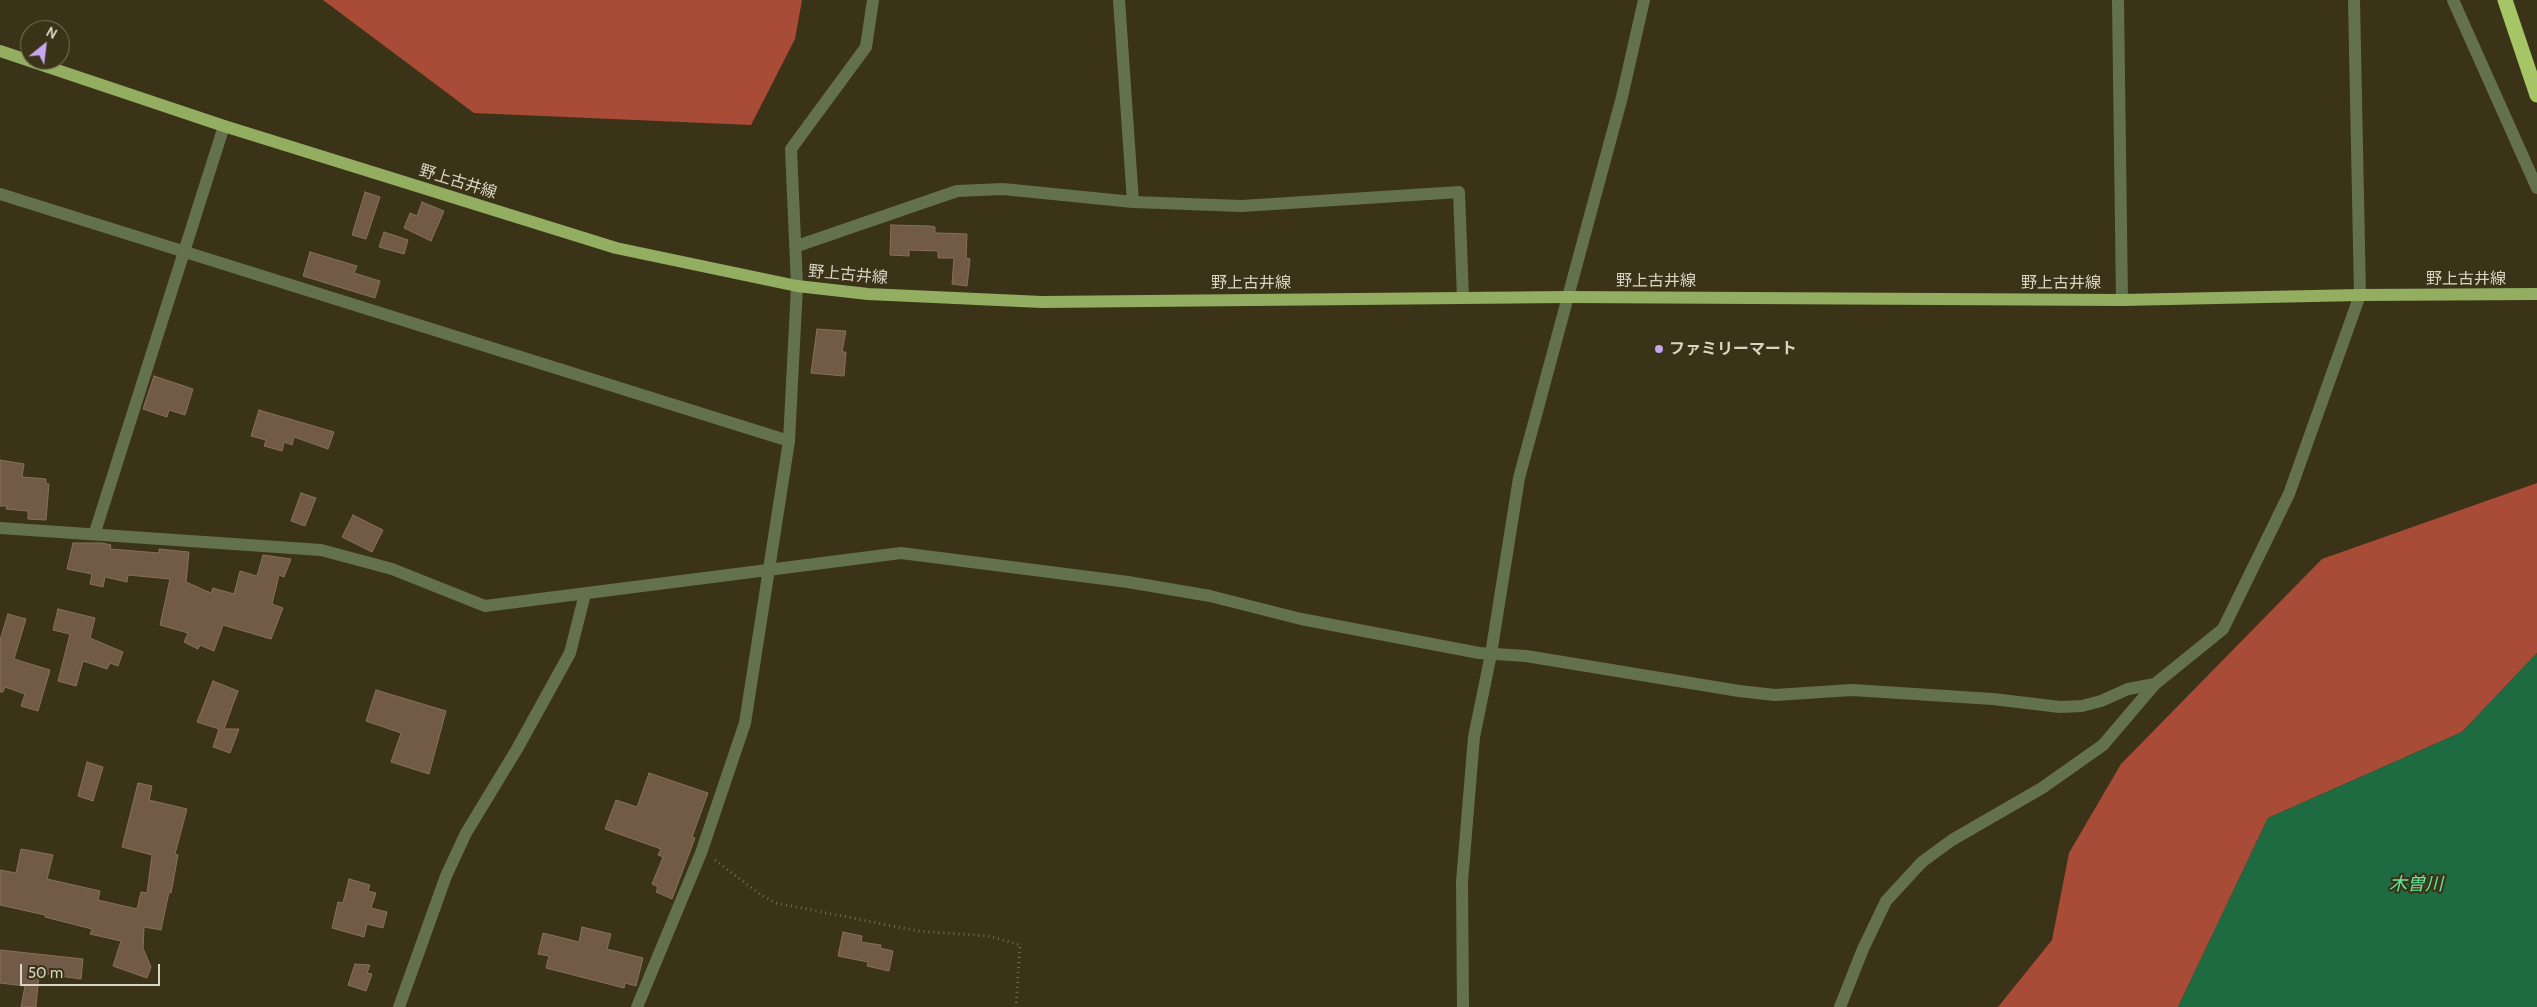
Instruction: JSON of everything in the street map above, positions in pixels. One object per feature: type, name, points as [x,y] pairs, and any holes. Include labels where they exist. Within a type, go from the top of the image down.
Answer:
[{"type":"highway","points":[[2505,0],[2537,95]]},
{"type":"main road","name":"野上古井線","points":[[0,51],[224,126],[616,248],[797,286],[868,294],[1042,302],[1463,298],[2122,300],[2360,295],[2537,294]]},
{"type":"street","points":[[637,1007],[701,853],[745,723],[789,441],[797,286],[797,246],[791,149],[866,47],[873,0]]},
{"type":"street","points":[[1119,0],[1133,202]]},
{"type":"street","points":[[1463,1007],[1462,882],[1474,737],[1491,654],[1519,478],[1622,97],[1644,0]]},
{"type":"street","points":[[2118,0],[2122,300]]},
{"type":"street","points":[[1840,1007],[1863,949],[1886,901],[1922,862],[1952,840],[2042,788],[2103,745],[2156,684],[2223,629],[2289,494],[2360,295],[2354,0]]},
{"type":"street","points":[[2453,0],[2537,188]]},
{"type":"street","points":[[94,532],[224,126]]},
{"type":"street","points":[[797,246],[957,191],[1003,189],[1133,202],[1242,206],[1459,192],[1463,298]]},
{"type":"street","points":[[0,194],[789,441]]},
{"type":"street","points":[[0,528],[94,532],[321,550],[392,569],[485,606],[902,554],[987,563],[1128,582],[1210,596],[1301,619],[1491,654],[1526,656],[1739,691],[1775,695],[1852,690],[1992,699],[2060,707],[2091,704],[2128,689],[2156,684]]},
{"type":"street","points":[[400,1007],[446,876],[466,833],[517,749],[570,653],[585,594]]},
{"type":"path","points":[[701,853],[715,859],[761,895],[776,903],[918,931],[988,936],[1020,945],[1016,1007]]},
{"type":"shaded area","points":[[323,0],[802,0],[795,39],[751,125],[474,113]]},
{"type":"shaded area","points":[[2537,483],[2537,653],[2462,732],[2268,818],[2178,1007],[1998,1007],[2052,940],[2069,853],[2121,764],[2322,559]]},
{"type":"water","name":"木曽川","points":[[2537,653],[2537,1007],[2178,1007],[2268,818],[2462,732]]},
{"type":"building","points":[[365,192],[380,197],[366,239],[352,235]]},
{"type":"building","points":[[422,202],[444,211],[431,241],[404,228],[410,213],[417,216]]},
{"type":"building","points":[[891,225],[930,226],[935,227],[935,233],[967,234],[966,258],[970,259],[967,286],[952,284],[954,258],[938,258],[938,251],[909,250],[909,256],[890,255]]},
{"type":"building","points":[[384,232],[408,240],[404,254],[379,247]]},
{"type":"building","points":[[310,252],[357,266],[354,273],[380,281],[375,298],[303,276]]},
{"type":"building","points":[[817,329],[846,331],[842,352],[846,352],[844,376],[811,373]]},
{"type":"building","points":[[154,376],[193,389],[185,415],[169,410],[167,417],[143,409]]},
{"type":"building","points":[[259,410],[334,432],[328,449],[294,437],[292,445],[284,442],[282,451],[264,446],[266,440],[251,436]]},
{"type":"building","points":[[0,460],[24,464],[22,477],[46,479],[46,484],[49,484],[46,520],[28,519],[28,511],[6,509],[7,506],[0,506]]},
{"type":"building","points":[[301,493],[316,498],[305,526],[291,521]]},
{"type":"building","points":[[353,515],[383,530],[372,552],[342,537]]},
{"type":"building","points":[[73,543],[102,543],[111,545],[110,549],[159,553],[159,549],[189,552],[186,582],[211,593],[213,588],[234,594],[240,571],[257,576],[263,555],[291,559],[284,577],[279,575],[272,604],[283,608],[271,639],[223,625],[214,651],[200,645],[198,649],[184,642],[188,633],[160,625],[170,579],[128,575],[127,582],[105,577],[103,587],[90,584],[92,574],[67,569]]},
{"type":"building","points":[[58,609],[95,618],[90,638],[123,652],[118,666],[110,663],[107,669],[83,661],[76,686],[58,681],[70,634],[53,630]]},
{"type":"building","points":[[8,614],[26,619],[14,659],[50,670],[38,711],[21,706],[25,694],[5,687],[3,692],[0,692],[0,640]]},
{"type":"building","points":[[213,681],[238,691],[224,729],[239,729],[230,753],[213,747],[219,729],[197,722]]},
{"type":"building","points":[[376,690],[446,711],[429,774],[391,762],[401,733],[366,721]]},
{"type":"building","points":[[87,762],[103,767],[93,801],[78,796]]},
{"type":"building","points":[[649,773],[708,793],[692,837],[695,838],[672,899],[656,892],[658,887],[652,884],[663,857],[658,855],[661,849],[605,829],[616,800],[637,807]]},
{"type":"building","points":[[138,783],[152,786],[149,800],[187,809],[175,854],[178,855],[171,893],[169,892],[161,930],[144,927],[143,948],[151,967],[147,978],[113,966],[121,941],[90,934],[92,929],[45,917],[45,915],[0,905],[0,870],[16,873],[21,849],[53,855],[47,879],[100,891],[98,900],[137,909],[141,892],[147,893],[152,855],[122,847]]},
{"type":"building","points":[[349,879],[370,885],[368,891],[376,893],[371,908],[387,912],[383,928],[367,924],[364,937],[332,928],[338,902],[343,903]]},
{"type":"building","points":[[582,927],[611,934],[607,949],[643,958],[636,986],[625,983],[624,988],[546,968],[549,956],[538,954],[543,933],[579,942]]},
{"type":"building","points":[[843,932],[862,936],[861,942],[881,945],[880,948],[893,951],[889,971],[867,966],[868,962],[838,956]]},
{"type":"building","points":[[0,950],[83,959],[81,979],[39,973],[36,1007],[21,1007],[25,986],[0,983]]},
{"type":"building","points":[[355,964],[370,965],[367,973],[372,974],[366,991],[348,985]]},
{"type":"place","name":"ファミリーマート","points":[[1659,349]]}]
